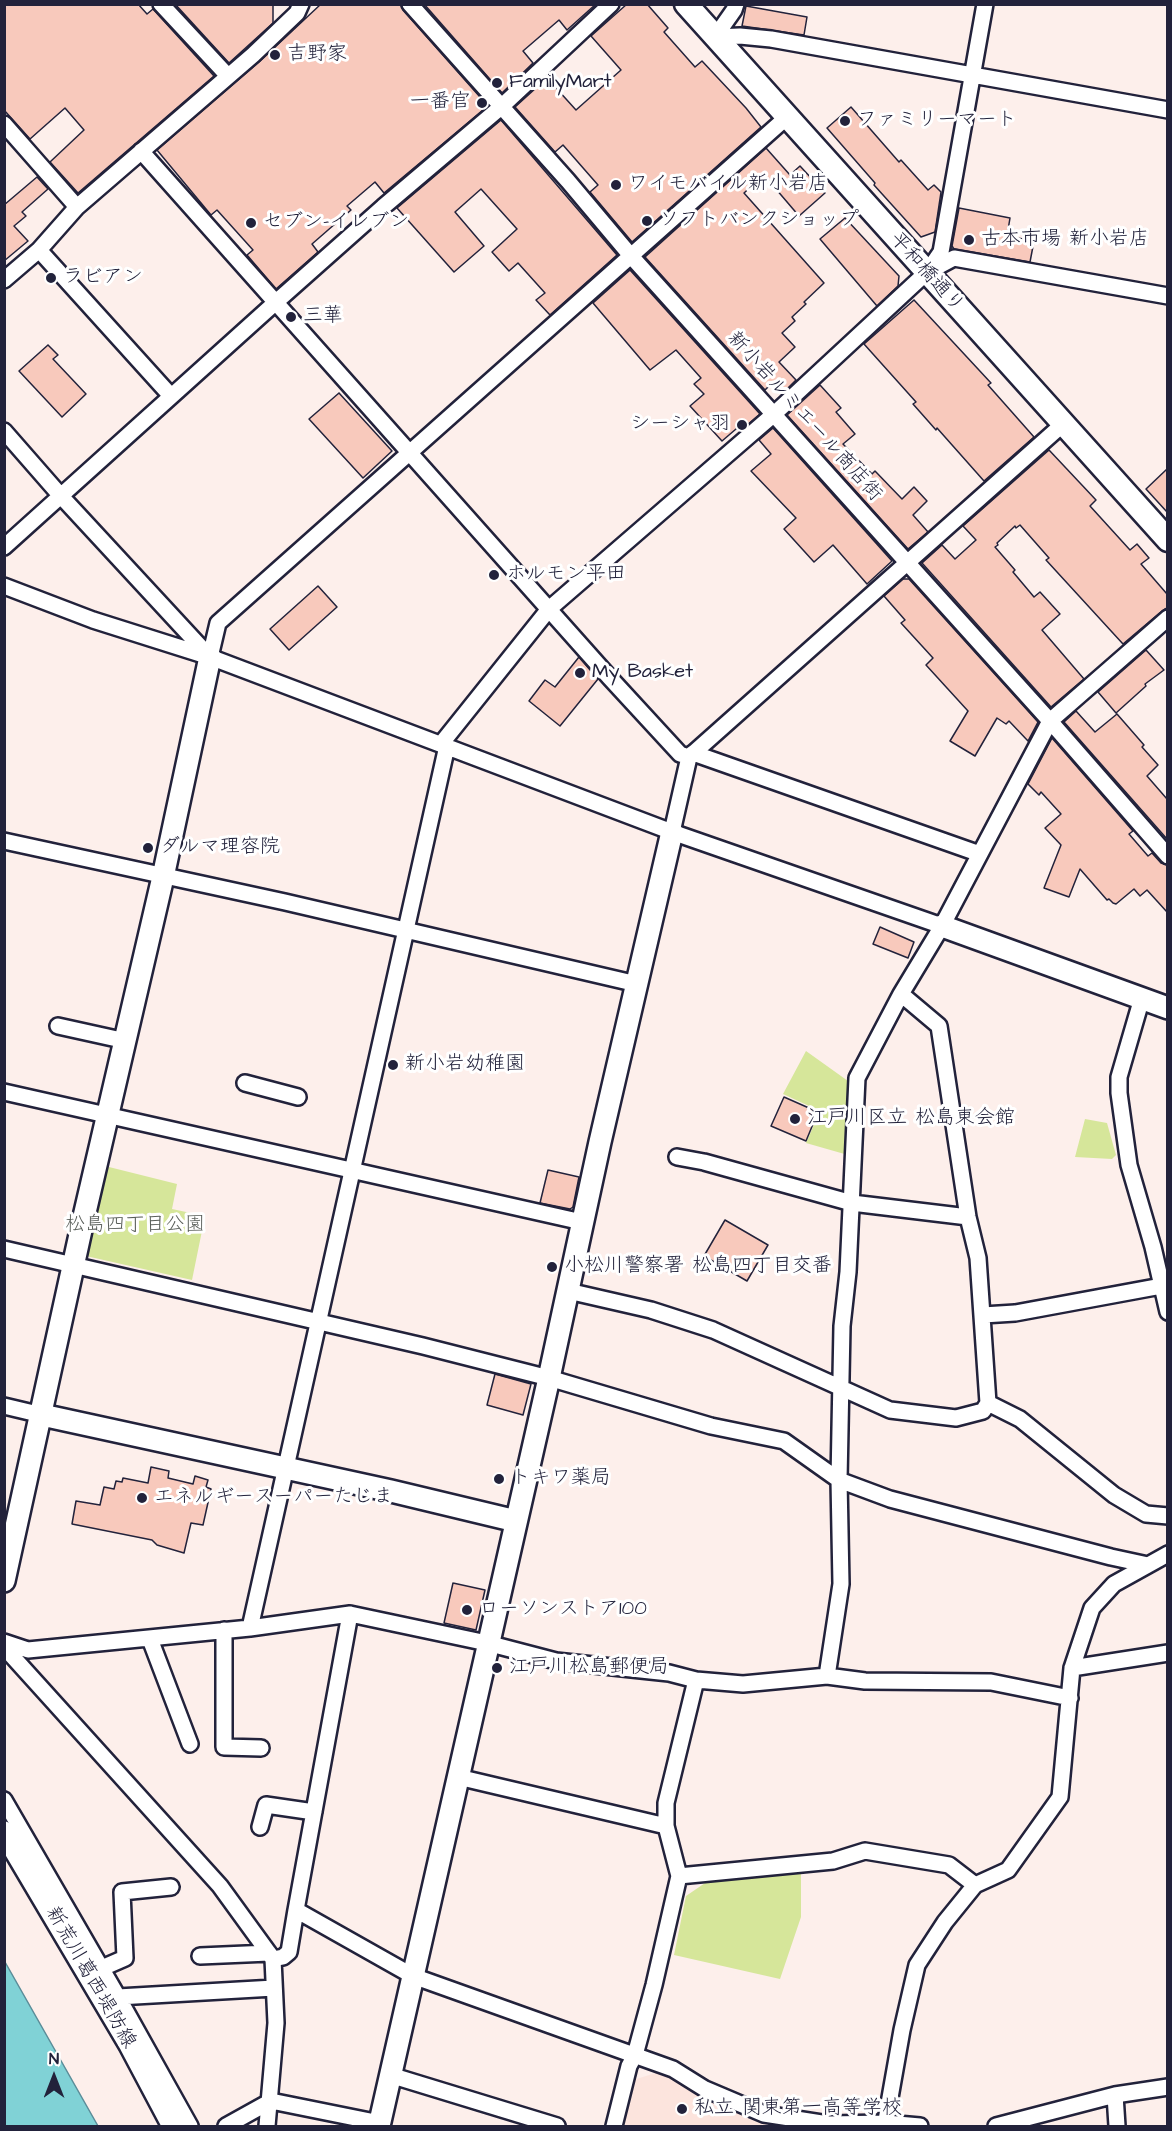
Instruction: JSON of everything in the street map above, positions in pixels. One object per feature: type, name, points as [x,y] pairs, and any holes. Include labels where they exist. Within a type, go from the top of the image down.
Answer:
[{"type":"main road","name":"平和橋通り","points":[[686,4],[1062,424],[1166,534]]},
{"type":"street","points":[[161,4],[228,76]]},
{"type":"street","points":[[4,280],[39,250],[77,207],[253,55],[297,13],[301,4]]},
{"type":"street","name":"新小岩ルミエール商店街","points":[[410,4],[631,256],[1050,721],[1167,856]]},
{"type":"street","points":[[4,547],[383,207],[501,108],[611,4]]},
{"type":"street","points":[[715,37],[736,4]]},
{"type":"street","points":[[250,1628],[406,930],[444,745],[549,609],[773,415],[926,273],[941,252],[985,4]]},
{"type":"street","points":[[715,37],[740,36],[771,39],[1167,110]]},
{"type":"street","points":[[4,1581],[218,623],[787,117]]},
{"type":"street","points":[[4,124],[77,207]]},
{"type":"street","points":[[141,151],[680,754],[691,755],[980,854]]},
{"type":"street","points":[[39,250],[171,396]]},
{"type":"street","points":[[926,273],[954,258],[1167,296]]},
{"type":"street","points":[[226,2127],[271,2101],[379,2125],[549,1378],[582,1222],[691,755],[1062,424]]},
{"type":"street","points":[[4,432],[210,657]]},
{"type":"street","points":[[4,586],[93,620],[210,657],[444,745],[548,787],[1167,1008]]},
{"type":"street","points":[[827,1676],[841,1584],[838,1480],[842,1326],[852,1203],[857,1077],[901,994],[942,926],[1050,721],[1167,618]]},
{"type":"street","points":[[4,841],[285,902],[637,984]]},
{"type":"street","points":[[568,1291],[651,1310],[713,1330],[890,1410],[957,1419],[983,1411],[988,1403],[978,1258],[968,1216],[939,1026],[901,994]]},
{"type":"street","points":[[1142,998],[1119,1077],[1119,1093],[1129,1165],[1153,1247],[1167,1312]]},
{"type":"street","points":[[57,1026],[126,1041]]},
{"type":"street","points":[[245,1083],[297,1097]]},
{"type":"street","points":[[4,1092],[582,1222]]},
{"type":"street","points":[[678,1157],[704,1162],[852,1203],[968,1216]]},
{"type":"street","points":[[4,1249],[549,1378],[711,1426],[784,1441],[838,1480],[890,1499],[1111,1557],[1148,1564]]},
{"type":"street","points":[[983,1315],[1015,1313],[1161,1286]]},
{"type":"street","points":[[988,1403],[1020,1419],[1114,1495],[1146,1514],[1167,1516]]},
{"type":"street","points":[[4,1406],[516,1521]]},
{"type":"street","points":[[886,2125],[902,2030],[917,1965],[945,1922],[975,1885],[1008,1870],[1059,1797],[1072,1668],[1092,1608],[1114,1584],[1167,1554]]},
{"type":"street","points":[[200,1956],[283,1957],[289,1952],[350,1614]]},
{"type":"street","points":[[4,1642],[28,1650],[250,1628],[350,1614],[487,1643],[556,1661],[669,1673],[696,1680],[743,1683],[827,1676],[865,1681],[991,1682],[1070,1698]]},
{"type":"street","points":[[224,1630],[224,1747],[261,1748]]},
{"type":"street","points":[[150,1638],[190,1744]]},
{"type":"street","points":[[4,1647],[220,1886],[271,1956],[276,2022],[267,2127]]},
{"type":"street","points":[[1072,1668],[1167,1653]]},
{"type":"street","points":[[614,2127],[629,2066],[636,2055],[679,1876],[666,1826],[666,1803],[696,1680]]},
{"type":"street","points":[[458,1777],[666,1826]]},
{"type":"street","points":[[4,1800],[102,1968],[190,2127]]},
{"type":"street","points":[[260,1827],[266,1805],[314,1812]]},
{"type":"street","name":"新荒川葛西堤防線","points":[[4,1832],[130,2045],[173,2127]]},
{"type":"street","points":[[679,1876],[833,1861],[865,1851],[949,1865],[975,1885]]},
{"type":"street","points":[[102,1968],[125,1958],[122,1892],[171,1887]]},
{"type":"street","points":[[296,1910],[413,1976],[673,2069],[705,2089],[764,2114],[828,2124],[920,2127]]},
{"type":"street","points":[[118,1997],[274,1988]]},
{"type":"street","points":[[390,2075],[557,2127]]},
{"type":"street","points":[[996,2127],[1115,2095],[1167,2087]]},
{"type":"street","points":[[1115,2095],[1117,2127]]},
{"type":"shaded area","name":"私立 関東第一高等学校","points":[[659,2072],[706,2098],[769,2121],[795,2126],[622,2126],[633,2080]]},
{"type":"green space","points":[[806,1051],[848,1081],[848,1155],[806,1143],[820,1111],[783,1094]]},
{"type":"green space","points":[[1085,1119],[1107,1123],[1116,1155],[1112,1159],[1075,1157]]},
{"type":"green space","name":"松島四丁目公園","points":[[105,1166],[177,1184],[172,1209],[205,1216],[192,1280],[86,1256]]},
{"type":"green space","points":[[801,1870],[801,1917],[780,1979],[674,1955],[686,1896],[708,1881]]},
{"type":"water","points":[[5,1962],[98,2126],[5,2126]]},
{"type":"building","points":[[4,4],[138,4],[147,14],[153,9],[214,76],[78,193],[50,162],[84,130],[65,108],[30,139],[4,110]]},
{"type":"building","points":[[175,4],[273,4],[273,23],[229,63]]},
{"type":"building","points":[[321,4],[400,4],[488,106],[384,193],[375,182],[347,206],[351,210],[312,244],[318,252],[276,289],[247,255],[253,250],[217,210],[211,215],[157,150],[259,62]]},
{"type":"building","points":[[424,4],[596,4],[567,30],[559,20],[523,51],[533,63],[502,93]]},
{"type":"building","points":[[627,4],[647,4],[668,28],[664,32],[695,67],[702,61],[761,127],[632,242],[590,192],[598,185],[563,145],[555,152],[515,107],[547,78],[576,110],[621,70],[591,36]]},
{"type":"building","points":[[746,6],[807,17],[804,35],[742,26]]},
{"type":"building","points":[[851,107],[899,162],[901,160],[928,190],[934,185],[941,192],[935,232],[921,237],[827,128]]},
{"type":"building","points":[[501,120],[617,255],[550,315],[536,300],[545,293],[518,263],[509,271],[492,252],[517,229],[481,189],[455,212],[484,246],[454,272],[397,208]]},
{"type":"building","points":[[766,148],[790,175],[800,166],[825,193],[799,216],[764,175],[744,193],[824,283],[804,302],[806,304],[792,317],[795,321],[782,333],[795,347],[779,362],[796,380],[783,393],[773,382],[765,390],[645,257]]},
{"type":"building","points":[[37,177],[48,189],[22,212],[26,216],[14,226],[28,241],[4,261],[4,205]]},
{"type":"building","points":[[959,208],[1010,218],[1007,236],[1034,241],[1030,262],[954,249],[952,246]]},
{"type":"building","points":[[845,218],[899,276],[898,286],[877,306],[820,239]]},
{"type":"building","points":[[630,270],[760,414],[746,426],[743,423],[722,441],[690,406],[704,394],[694,384],[701,378],[676,350],[650,370],[593,303]]},
{"type":"building","points":[[914,300],[991,383],[988,385],[1034,437],[984,481],[913,404],[916,402],[864,344]]},
{"type":"building","points":[[48,345],[58,355],[53,359],[86,394],[62,417],[19,371]]},
{"type":"building","points":[[820,385],[841,408],[836,412],[855,434],[843,444],[872,474],[875,471],[902,499],[914,487],[927,501],[913,515],[928,532],[908,549],[787,415]]},
{"type":"building","points":[[339,393],[392,451],[363,478],[309,419]]},
{"type":"building","points":[[773,428],[892,561],[867,584],[833,545],[814,562],[784,529],[796,518],[751,471],[771,454],[759,440]]},
{"type":"building","points":[[1049,450],[1096,500],[1090,506],[1130,550],[1137,544],[1149,558],[1141,564],[1167,594],[1167,608],[1123,644],[1046,560],[1049,558],[1020,525],[1016,528],[1015,526],[997,543],[995,547],[1034,597],[1040,592],[1060,614],[1042,630],[1084,679],[1051,707],[922,563],[942,545],[955,559],[976,540],[963,526]]},
{"type":"building","points":[[1167,469],[1167,512],[1146,489]]},
{"type":"building","points":[[903,579],[909,579],[1038,722],[1028,741],[1009,721],[1006,724],[997,718],[975,756],[950,741],[968,711],[926,665],[933,658],[901,623],[905,620],[884,596]]},
{"type":"building","points":[[318,586],[337,607],[289,650],[270,629]]},
{"type":"building","points":[[1146,650],[1164,670],[1145,684],[1146,686],[1116,713],[1098,692]]},
{"type":"building","points":[[579,657],[598,679],[560,726],[529,701],[545,680],[555,687]]},
{"type":"building","points":[[1076,711],[1095,732],[1117,714],[1144,745],[1142,747],[1158,765],[1147,776],[1167,799],[1167,839],[1064,722]]},
{"type":"building","points":[[1052,738],[1133,831],[1129,834],[1148,856],[1152,853],[1161,863],[1167,865],[1167,912],[1147,890],[1140,896],[1134,889],[1116,904],[1113,903],[1107,900],[1080,869],[1069,897],[1044,888],[1061,845],[1045,828],[1061,814],[1041,792],[1039,795],[1028,784]]},
{"type":"building","points":[[880,927],[914,942],[908,958],[873,944]]},
{"type":"building","name":"江戸川区立 松島東会館","points":[[784,1097],[818,1112],[806,1141],[771,1126]]},
{"type":"building","points":[[548,1170],[579,1177],[573,1207],[570,1209],[540,1203]]},
{"type":"building","points":[[725,1220],[768,1245],[747,1281],[704,1256]]},
{"type":"building","points":[[495,1374],[531,1384],[523,1415],[487,1405]]},
{"type":"building","points":[[151,1467],[169,1471],[168,1478],[193,1484],[195,1476],[208,1480],[206,1487],[211,1489],[203,1525],[191,1523],[184,1553],[157,1545],[152,1540],[72,1524],[76,1501],[100,1505],[104,1487],[114,1489],[116,1481],[122,1482],[123,1478],[148,1483]]},
{"type":"building","points":[[453,1583],[485,1590],[476,1630],[444,1623]]},
{"type":"place","name":"吉野家","points":[[275,55]]},
{"type":"place","name":"FamilyMart","points":[[497,83]]},
{"type":"place","name":"一番官","points":[[482,103]]},
{"type":"place","name":"ファミリーマート","points":[[845,121]]},
{"type":"place","name":"ワイモバイル新小岩店","points":[[616,185]]},
{"type":"place","name":"ソフトバンクショップ","points":[[647,221]]},
{"type":"place","name":"セブン-イレブン","points":[[251,223]]},
{"type":"place","name":"古本市場 新小岩店","points":[[969,240]]},
{"type":"place","name":"ラビアン","points":[[51,278]]},
{"type":"place","name":"三華","points":[[291,317]]},
{"type":"place","name":"シーシャ羽","points":[[742,425]]},
{"type":"place","name":"ホルモン平田","points":[[494,575]]},
{"type":"place","name":"My Basket","points":[[580,673]]},
{"type":"place","name":"ダルマ理容院","points":[[148,848]]},
{"type":"place","name":"新小岩幼稚園","points":[[393,1065]]},
{"type":"place","name":"江戸川区立 松島東会館","points":[[795,1119]]},
{"type":"place","name":"小松川警察署 松島四丁目交番","points":[[552,1267]]},
{"type":"place","name":"トキワ薬局","points":[[499,1479]]},
{"type":"place","name":"エネルギースーパーたじま","points":[[142,1498]]},
{"type":"place","name":"ローソンストア100","points":[[467,1610]]},
{"type":"place","name":"江戸川松島郵便局","points":[[497,1668]]},
{"type":"place","name":"私立 関東第一高等学校","points":[[682,2109]]}]
